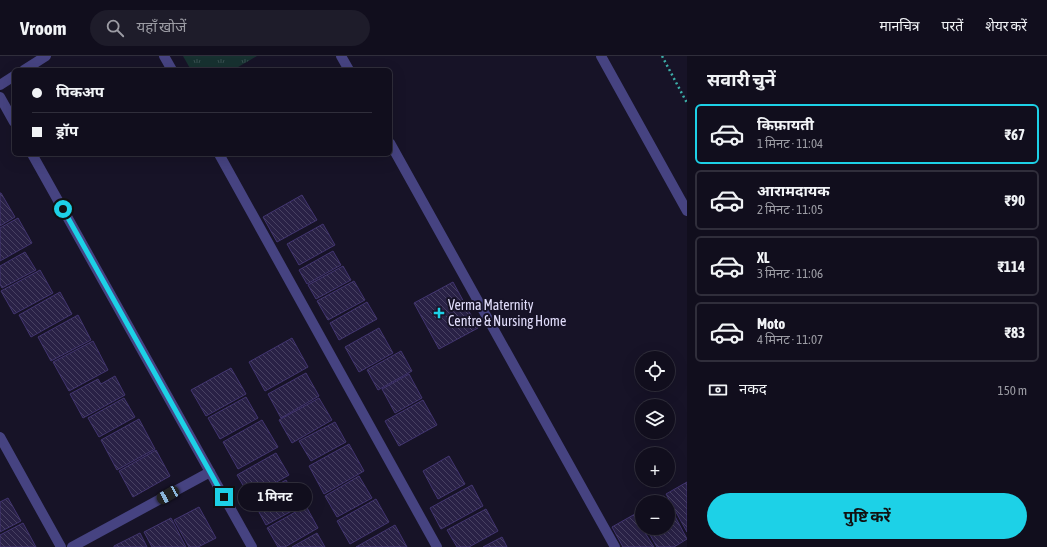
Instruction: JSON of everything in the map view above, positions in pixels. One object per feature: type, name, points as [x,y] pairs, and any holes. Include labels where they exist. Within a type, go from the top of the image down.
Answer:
[{"type":"street","points":[[27,68],[46,56]]},
{"type":"street","points":[[164,56],[171,68]]},
{"type":"street","points":[[341,56],[348,68]]},
{"type":"street","points":[[601,56],[687,211]]},
{"type":"street","points":[[0,85],[12,77]]},
{"type":"street","points":[[0,97],[12,118]]},
{"type":"street","points":[[392,147],[615,547]]},
{"type":"street","points":[[33,156],[252,547]]},
{"type":"street","points":[[220,156],[437,547]]},
{"type":"street","points":[[0,437],[61,547]]},
{"type":"street","points":[[72,547],[210,472]]},
{"type":"path","points":[[662,56],[687,103]]},
{"type":"green space","points":[[183,56],[257,56],[236,68],[190,68]]},
{"type":"building","points":[[0,193],[15,217],[0,226]]},
{"type":"building","points":[[302,195],[317,220],[277,242],[263,217]]},
{"type":"building","points":[[18,218],[32,243],[0,261],[0,228]]},
{"type":"building","points":[[323,224],[335,245],[299,265],[287,244]]},
{"type":"building","points":[[333,251],[341,265],[307,284],[299,270]]},
{"type":"building","points":[[25,252],[36,270],[2,288],[0,284],[0,266]]},
{"type":"building","points":[[343,266],[351,280],[316,299],[308,285]]},
{"type":"building","points":[[40,270],[53,293],[14,314],[1,291]]},
{"type":"building","points":[[354,281],[365,300],[328,320],[317,301]]},
{"type":"building","points":[[453,282],[478,328],[439,349],[414,303]]},
{"type":"building","points":[[60,292],[72,314],[31,337],[19,315]]},
{"type":"building","points":[[367,302],[377,319],[339,340],[330,323]]},
{"type":"building","points":[[78,315],[91,340],[51,361],[38,337]]},
{"type":"building","points":[[379,328],[393,353],[359,372],[345,347]]},
{"type":"building","points":[[292,338],[308,367],[265,391],[249,362]]},
{"type":"building","points":[[93,341],[108,370],[69,391],[53,362]]},
{"type":"building","points":[[401,351],[412,371],[378,390],[367,370]]},
{"type":"building","points":[[231,368],[246,394],[206,416],[191,390]]},
{"type":"building","points":[[306,373],[319,396],[281,418],[268,394]]},
{"type":"building","points":[[409,374],[422,398],[395,413],[382,389]]},
{"type":"building","points":[[115,376],[125,395],[83,418],[70,394],[98,379],[101,384]]},
{"type":"building","points":[[246,397],[258,418],[220,439],[208,418]]},
{"type":"building","points":[[124,398],[135,417],[99,437],[88,418]]},
{"type":"building","points":[[319,398],[332,420],[292,443],[279,420]]},
{"type":"building","points":[[423,400],[437,425],[399,446],[385,421]]},
{"type":"building","points":[[139,419],[155,449],[117,470],[101,440]]},
{"type":"building","points":[[262,420],[278,447],[238,469],[223,442]]},
{"type":"building","points":[[335,422],[346,442],[311,461],[299,441]]},
{"type":"building","points":[[349,444],[364,471],[324,494],[309,466]]},
{"type":"building","points":[[156,450],[170,476],[133,497],[119,471]]},
{"type":"building","points":[[276,453],[289,475],[250,497],[237,475]]},
{"type":"building","points":[[449,456],[465,484],[438,499],[423,471]]},
{"type":"building","points":[[359,476],[372,498],[337,517],[325,496]]},
{"type":"building","points":[[286,480],[301,506],[266,525],[252,499]]},
{"type":"building","points":[[687,482],[687,532],[675,510],[675,495],[666,494]]},
{"type":"building","points":[[472,485],[483,506],[441,529],[430,508]]},
{"type":"building","points":[[8,498],[21,521],[0,532],[0,502]]},
{"type":"building","points":[[376,499],[389,522],[350,544],[337,521]]},
{"type":"building","points":[[306,506],[318,528],[285,547],[278,547],[267,528]]},
{"type":"building","points":[[199,507],[216,538],[198,547],[189,547],[174,520]]},
{"type":"building","points":[[486,509],[498,531],[469,547],[457,547],[447,530]]},
{"type":"building","points":[[635,514],[635,535],[646,535],[654,547],[623,547],[612,527]]},
{"type":"building","points":[[675,516],[687,539],[674,547],[657,547],[650,535],[675,535]]},
{"type":"building","points":[[171,518],[186,547],[152,547],[144,532]]},
{"type":"building","points":[[23,523],[36,547],[0,547],[0,535]]},
{"type":"building","points":[[395,525],[407,547],[356,547]]},
{"type":"building","points":[[140,533],[147,547],[114,547],[114,546]]},
{"type":"building","points":[[317,533],[325,547],[292,547]]},
{"type":"building","points":[[502,537],[507,547],[483,547]]},
{"type":"place","name":"Verma Maternity Centre & Nursing Home","points":[[439,313]]},
{"type":"route","points":[[63,209],[224,497]]}]
